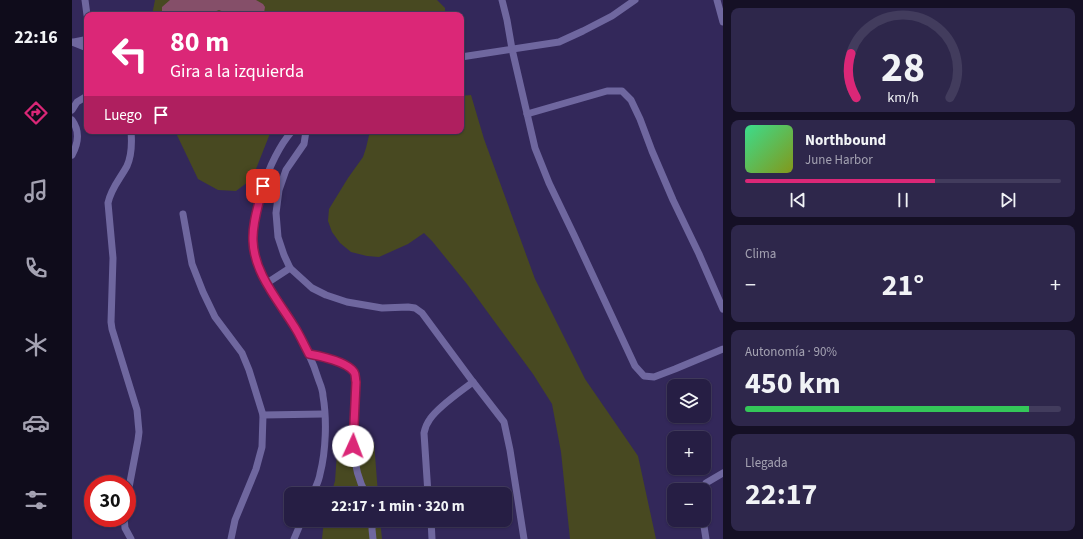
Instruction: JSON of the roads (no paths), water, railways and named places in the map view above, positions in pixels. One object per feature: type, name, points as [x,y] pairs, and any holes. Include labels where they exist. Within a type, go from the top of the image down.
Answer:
[{"type":"street","points":[[85,0],[87,12]]},
{"type":"street","points":[[502,0],[535,148],[548,184],[574,235],[635,366],[644,376],[654,377],[723,349]]},
{"type":"street","points":[[464,57],[559,42],[612,16],[635,0]]},
{"type":"street","points":[[717,0],[723,22]]},
{"type":"street","points":[[73,42],[84,40]]},
{"type":"street","points":[[73,42],[84,47]]},
{"type":"street","points":[[527,114],[607,91],[622,91],[630,100],[640,119],[673,200],[723,309]]},
{"type":"street","points":[[72,110],[77,102],[84,98]]},
{"type":"street","points":[[72,120],[78,134],[77,144],[72,155]]},
{"type":"street","points":[[131,134],[132,151],[129,161],[113,187],[108,203],[113,258],[111,322],[137,410],[139,432],[131,475]]},
{"type":"street","points":[[290,134],[278,149],[263,186],[255,218],[253,240],[255,256],[262,274],[309,354],[313,362],[323,395],[325,440],[320,475],[316,487]]},
{"type":"street","points":[[306,134],[304,144],[286,170],[279,190],[276,213],[278,237],[290,268],[312,288],[326,295],[347,302],[382,308],[414,308],[422,313],[504,422],[524,539]]},
{"type":"street","points":[[182,214],[192,264],[203,292],[215,317],[242,353],[263,415],[262,447],[256,469],[235,520],[231,539]]},
{"type":"street","points":[[267,283],[290,268]]},
{"type":"street","points":[[309,354],[322,356],[349,368],[354,372],[356,382],[353,446],[356,472],[362,487]]},
{"type":"street","points":[[428,487],[424,433],[426,426],[437,411],[473,382]]},
{"type":"street","points":[[263,415],[324,414]]},
{"type":"street","points":[[706,483],[723,473]]},
{"type":"street","points":[[125,527],[131,539]]},
{"type":"street","points":[[294,539],[299,527]]},
{"type":"street","points":[[372,527],[373,539]]},
{"type":"street","points":[[431,527],[432,539]]},
{"type":"street","points":[[703,527],[706,539]]}]
